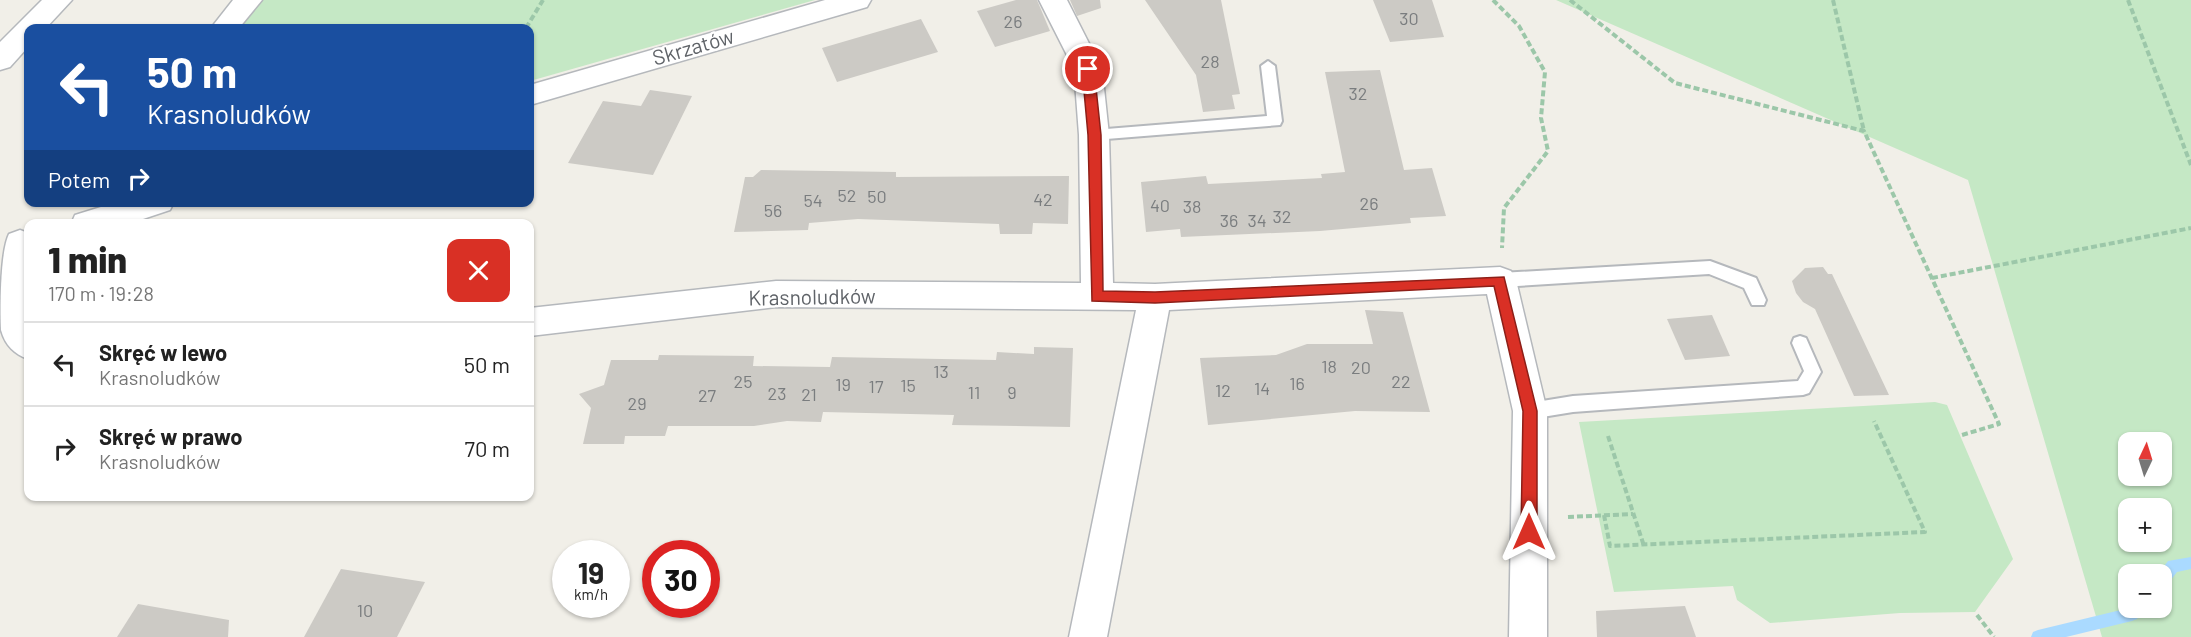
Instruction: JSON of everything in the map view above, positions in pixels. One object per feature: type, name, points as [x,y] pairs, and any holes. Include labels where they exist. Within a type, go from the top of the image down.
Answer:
[{"type":"street","points":[[34,24],[58,0]]},
{"type":"street","points":[[227,24],[248,0]]},
{"type":"street","name":"Skrzatów","points":[[534,94],[856,0]]},
{"type":"street","points":[[1053,0],[1088,69],[1095,135],[1097,297]]},
{"type":"street","points":[[0,60],[24,34]]},
{"type":"street","points":[[65,219],[74,207]]},
{"type":"street","points":[[103,219],[142,207]]},
{"type":"street","points":[[16,244],[10,309],[20,339],[24,342]]},
{"type":"street","points":[[1500,280],[1530,411],[1528,637]]},
{"type":"street","name":"Krasnoludków","points":[[534,322],[776,294],[1155,297],[1500,280]]},
{"type":"street","points":[[1088,637],[1155,297]]},
{"type":"lane","points":[[1095,135],[1275,121],[1268,66]]},
{"type":"lane","points":[[1500,280],[1710,267],[1750,283],[1758,300]]},
{"type":"lane","points":[[1530,411],[1573,404],[1803,388],[1813,372],[1800,343]]},
{"type":"path","points":[[528,24],[543,0]]},
{"type":"path","points":[[1493,0],[1519,26],[1545,72],[1541,117],[1548,151],[1504,208],[1500,280]]},
{"type":"path","points":[[1570,0],[1676,83],[1864,131]]},
{"type":"path","points":[[1833,0],[1864,131],[1999,424],[1962,435]]},
{"type":"path","points":[[2128,0],[2191,165]]},
{"type":"path","points":[[1932,278],[2191,228]]},
{"type":"path","points":[[1604,515],[1610,546],[1925,532],[1874,422]]},
{"type":"path","points":[[1608,436],[1644,546]]},
{"type":"path","points":[[1529,514],[1546,518],[1633,514]]},
{"type":"path","points":[[1977,615],[1994,637]]},
{"type":"green space","points":[[256,0],[815,0],[534,80],[534,24],[237,24]]},
{"type":"green space","points":[[1556,0],[2191,0],[2191,637],[2102,637],[1968,180]]},
{"type":"green space","points":[[1935,402],[1947,405],[2013,559],[1975,612],[1900,613],[1770,623],[1737,600],[1733,586],[1614,592],[1579,422]]},
{"type":"building","points":[[1016,0],[1037,0],[1050,31],[995,47],[977,11]]},
{"type":"building","points":[[1070,0],[1100,0],[1101,8],[1077,16]]},
{"type":"building","points":[[1145,0],[1221,0],[1240,94],[1232,95],[1235,109],[1203,112],[1196,75]]},
{"type":"building","points":[[1373,0],[1432,0],[1444,37],[1390,42]]},
{"type":"building","points":[[921,19],[938,52],[837,82],[822,48]]},
{"type":"building","points":[[1380,70],[1404,170],[1432,168],[1446,216],[1410,218],[1411,223],[1320,231],[1181,237],[1180,229],[1146,232],[1141,182],[1206,176],[1208,184],[1322,178],[1321,174],[1345,172],[1325,72]]},
{"type":"building","points":[[650,90],[692,96],[653,175],[568,163],[603,101],[641,106]]},
{"type":"building","points":[[761,170],[896,172],[896,177],[1069,176],[1068,224],[1033,223],[1032,234],[1000,234],[999,224],[858,219],[809,223],[808,230],[734,232],[745,177],[753,177]]},
{"type":"building","points":[[1823,267],[1828,274],[1832,274],[1889,395],[1854,396],[1815,309],[1803,302],[1796,293],[1792,281],[1805,268]]},
{"type":"building","points":[[1365,310],[1403,312],[1430,412],[1355,411],[1208,425],[1200,358],[1276,355],[1307,344],[1373,344]]},
{"type":"building","points":[[1712,315],[1730,356],[1685,360],[1667,319]]},
{"type":"building","points":[[1034,347],[1073,348],[1070,427],[952,425],[954,415],[823,412],[821,422],[787,421],[754,426],[668,426],[665,436],[625,436],[624,444],[583,444],[591,408],[579,394],[604,385],[611,360],[658,360],[659,355],[754,356],[753,366],[830,367],[832,357],[996,360],[997,352],[1034,354]]},
{"type":"building","points":[[341,569],[425,582],[397,637],[304,637]]},
{"type":"building","points":[[138,604],[229,620],[228,637],[117,637]]},
{"type":"building","points":[[1685,606],[1696,637],[1597,637],[1596,611]]},
{"type":"waterway","points":[[2172,567],[2191,563]]},
{"type":"waterway","points":[[2038,637],[2118,617]]},
{"type":"route","points":[[1088,69],[1095,135],[1097,297],[1155,297],[1500,280],[1530,411],[1529,532]]}]
